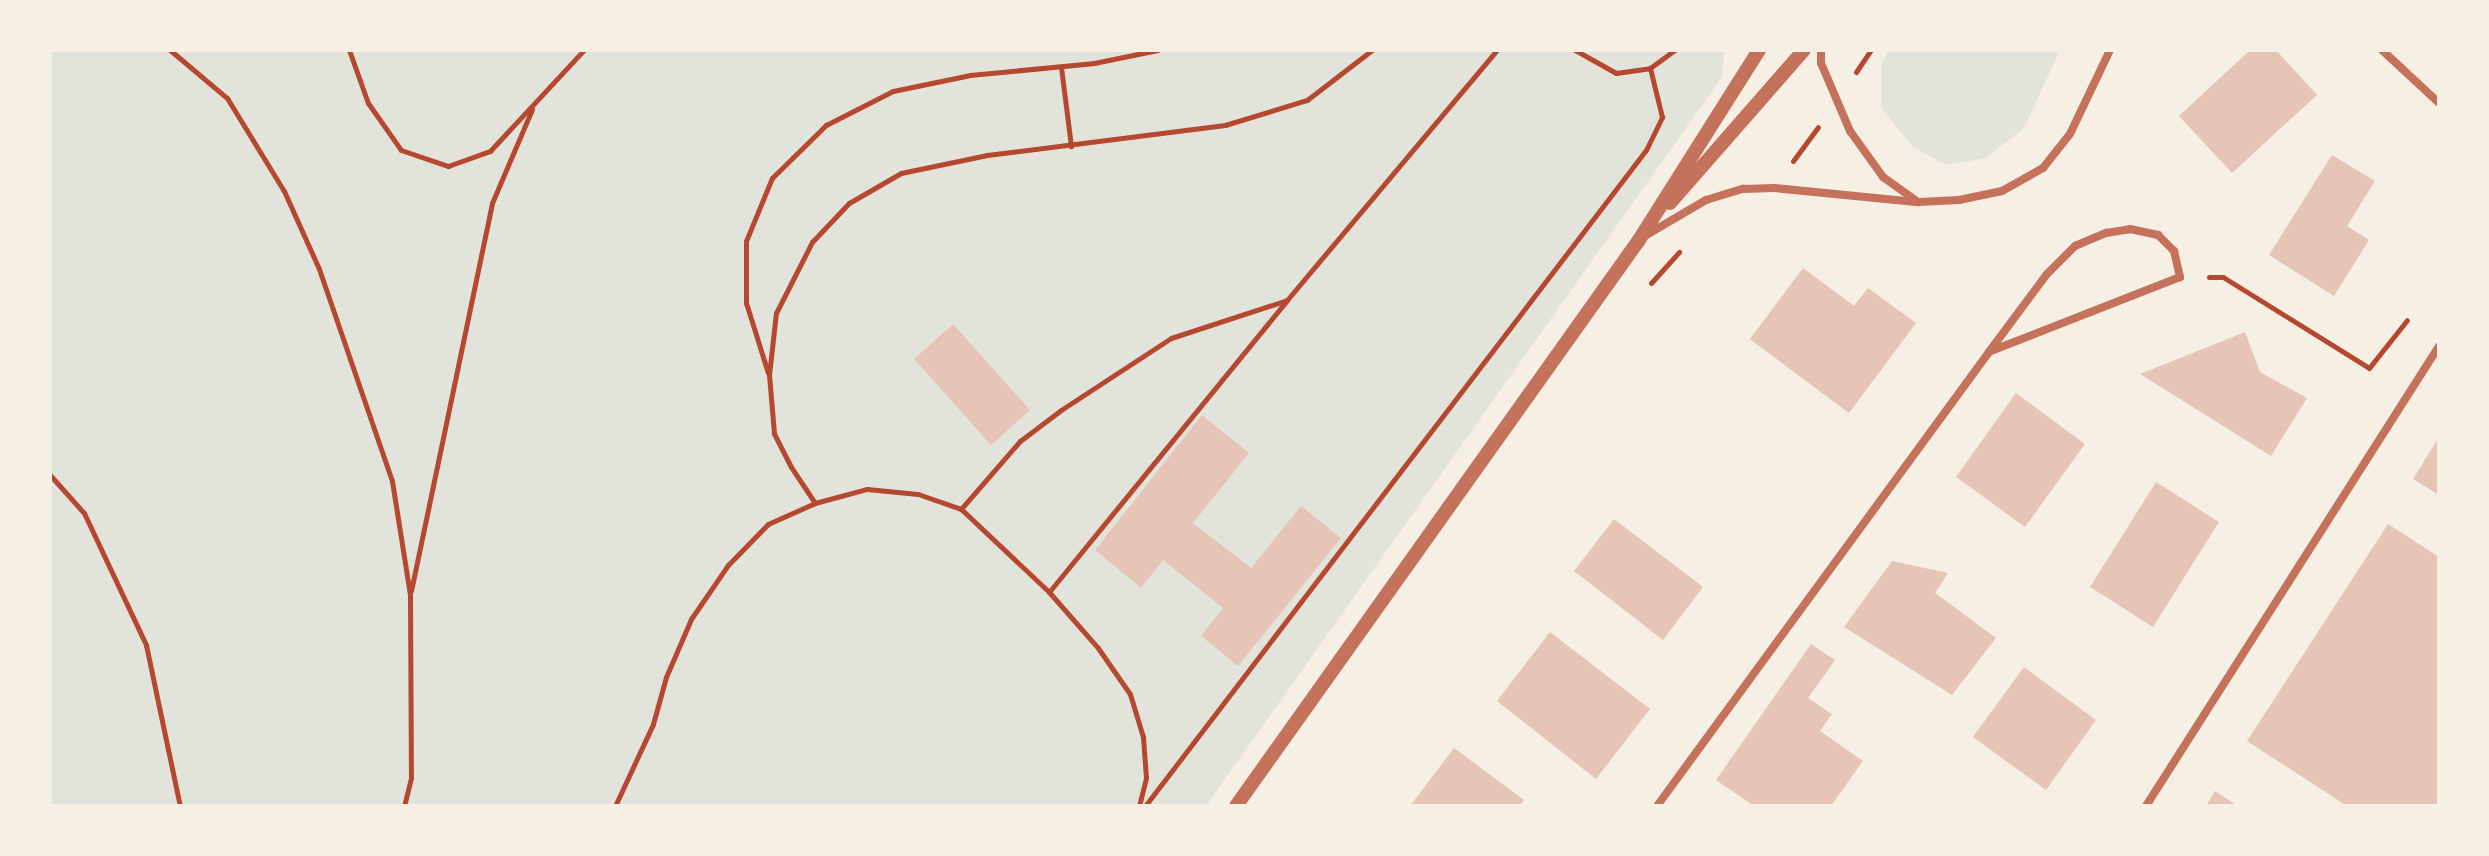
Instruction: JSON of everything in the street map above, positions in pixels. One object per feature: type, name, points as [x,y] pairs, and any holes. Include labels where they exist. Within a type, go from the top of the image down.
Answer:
[{"type":"street","points":[[1639,240],[1804,50]]},
{"type":"street","points":[[1821,50],[1821,63],[1850,131],[1883,177],[1918,202]]},
{"type":"street","points":[[1639,240],[1706,200],[1743,189],[1774,188],[1918,202],[1959,200],[2002,191],[2043,168],[2070,134],[2110,50]]},
{"type":"street","points":[[2382,50],[2439,103]]},
{"type":"street","points":[[1236,806],[1639,240],[1758,51]]},
{"type":"street","points":[[1657,806],[1989,352],[2047,274],[2075,246],[2106,233],[2130,229],[2158,235],[2174,251],[2180,277],[1989,352]]},
{"type":"street","points":[[2146,806],[2439,346]]},
{"type":"path","points":[[170,50],[227,98],[284,191],[319,269],[392,481],[410,595],[411,778],[404,806]]},
{"type":"path","points":[[349,50],[368,103],[401,150],[448,166],[490,151],[584,50]]},
{"type":"path","points":[[769,375],[746,303],[746,241],[772,178],[826,125],[893,91],[970,75],[1061,67],[1158,50]]},
{"type":"path","points":[[815,503],[791,467],[774,433],[769,375],[776,313],[812,242],[849,203],[901,173],[987,155],[1225,125],[1307,100],[1372,50]]},
{"type":"path","points":[[1049,592],[1287,300],[1497,50]]},
{"type":"path","points":[[1575,50],[1616,73],[1650,68],[1675,50]]},
{"type":"path","points":[[1774,188],[1871,50]]},
{"type":"path","points":[[1061,67],[1071,146]]},
{"type":"path","points":[[1142,806],[1646,150],[1662,117],[1650,68]]},
{"type":"path","points":[[410,595],[492,203],[532,109]]},
{"type":"path","points":[[1643,293],[1686,247]]},
{"type":"path","points":[[2180,277],[2223,277],[2369,368],[2407,320]]},
{"type":"path","points":[[961,509],[1020,441],[1061,410],[1171,338],[1287,300]]},
{"type":"path","points":[[50,475],[84,513],[146,645],[180,806]]},
{"type":"path","points":[[615,806],[653,724],[666,677],[691,619],[728,565],[768,524],[815,503],[867,489],[918,494],[961,509],[1049,592],[1098,648],[1130,694],[1143,737],[1146,778],[1142,806]]},
{"type":"shaded area","points":[[50,50],[1724,50],[1722,77],[1206,806],[50,806]]},
{"type":"shaded area","points":[[1889,50],[2060,50],[2024,128],[1986,158],[1947,165],[1913,147],[1881,108],[1881,65]]},
{"type":"building","points":[[2250,50],[2276,50],[2317,95],[2232,173],[2179,116]]},
{"type":"building","points":[[2332,155],[2375,181],[2347,226],[2369,240],[2334,296],[2269,255]]},
{"type":"building","points":[[1803,268],[1854,306],[1868,288],[1916,323],[1849,413],[1750,339]]},
{"type":"building","points":[[953,324],[1030,410],[991,445],[914,359]]},
{"type":"building","points":[[2245,332],[2260,372],[2307,398],[2271,456],[2140,374]]},
{"type":"building","points":[[2016,393],[2085,444],[2025,527],[1956,477]]},
{"type":"building","points":[[1202,415],[1249,453],[1193,523],[1251,568],[1301,506],[1341,538],[1238,666],[1201,636],[1223,608],[1163,560],[1141,588],[1095,550]]},
{"type":"building","points":[[2439,437],[2439,495],[2413,479]]},
{"type":"building","points":[[2156,482],[2219,522],[2153,627],[2090,587]]},
{"type":"building","points":[[1614,519],[1703,587],[1663,640],[1574,571]]},
{"type":"building","points":[[2388,524],[2439,557],[2439,806],[2347,806],[2247,741]]},
{"type":"building","points":[[1892,561],[1948,573],[1935,593],[1996,638],[1952,695],[1844,627]]},
{"type":"building","points":[[1550,632],[1650,709],[1596,779],[1497,701]]},
{"type":"building","points":[[1811,644],[1835,660],[1808,698],[1832,714],[1820,731],[1863,761],[1831,806],[1754,806],[1716,780]]},
{"type":"building","points":[[2024,667],[2096,720],[2046,790],[1973,737]]},
{"type":"building","points":[[1454,748],[1524,800],[1520,806],[1410,806]]},
{"type":"building","points":[[2215,791],[2238,806],[2206,806]]}]
